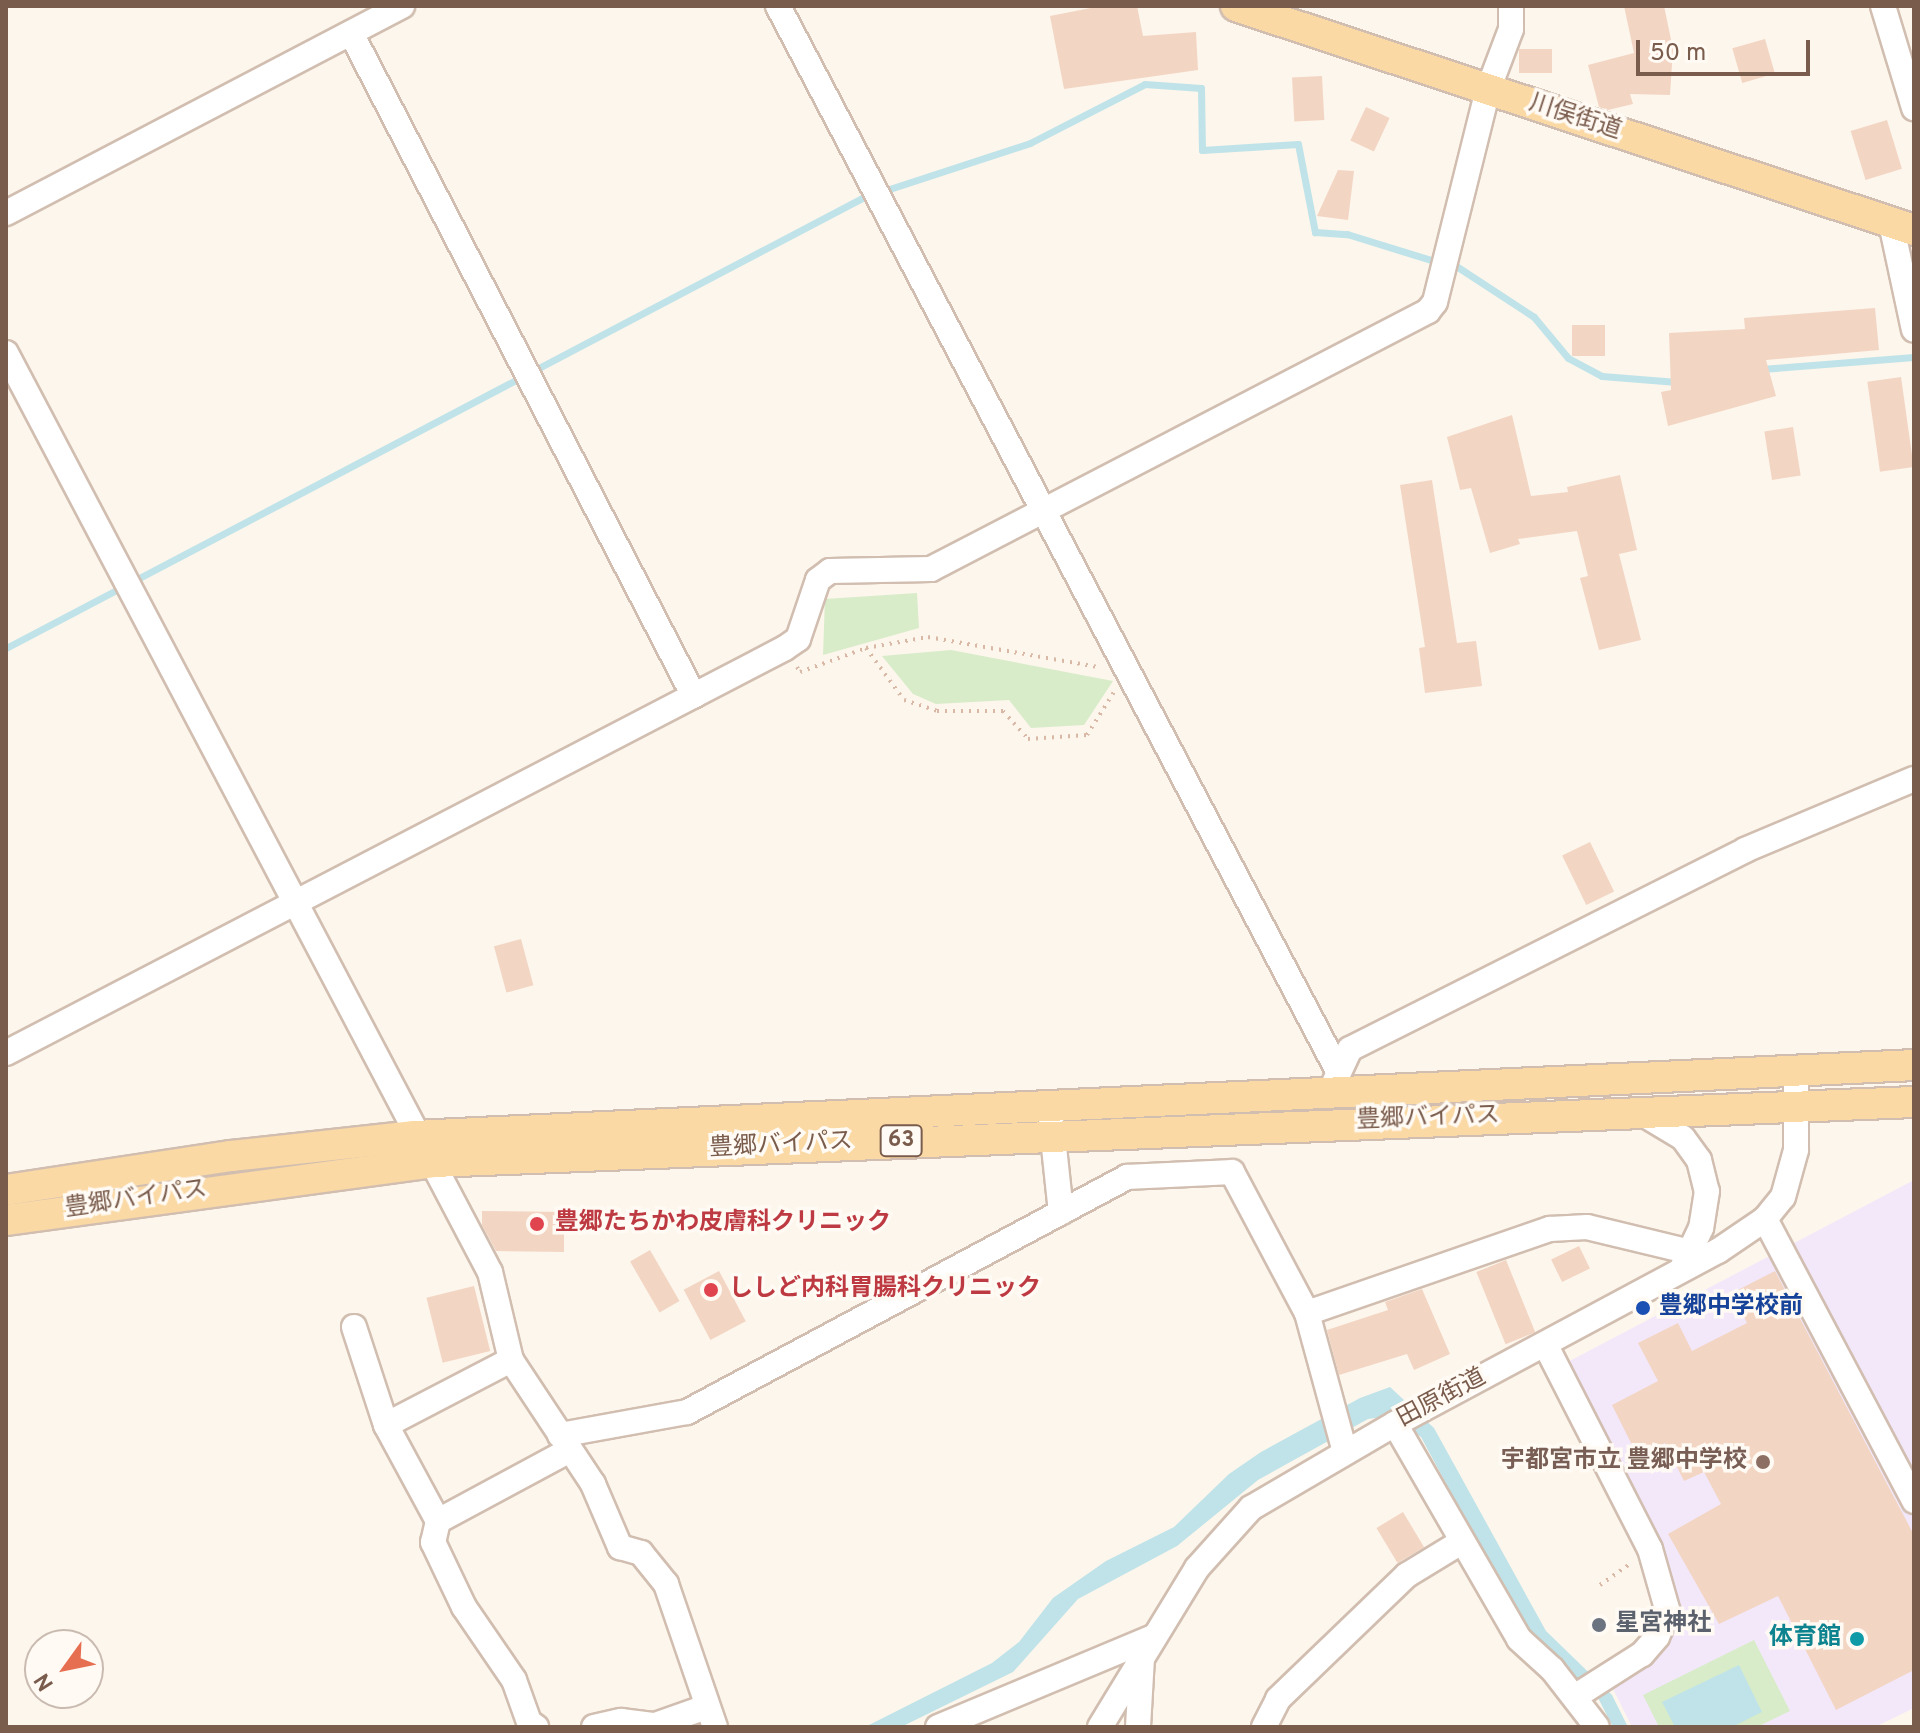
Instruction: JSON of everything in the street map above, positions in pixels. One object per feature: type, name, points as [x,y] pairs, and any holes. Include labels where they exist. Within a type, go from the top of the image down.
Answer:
[{"type":"main road","name":"川俣街道","points":[[1236,6],[1902,226]]},
{"type":"main road","name":"63","points":[[1796,1070],[1914,1065]]},
{"type":"main road","name":"豊郷バイパス","points":[[6,1220],[433,1162],[1051,1120],[1335,1080],[1796,1070]]},
{"type":"main road","name":"63","points":[[1799,1110],[1914,1102]]},
{"type":"main road","name":"豊郷バイパス","points":[[6,1190],[231,1156],[415,1136],[1051,1120],[1334,1123],[1636,1110],[1799,1110]]},
{"type":"street","points":[[6,213],[402,6]]},
{"type":"street","points":[[778,6],[1127,672],[1335,1080]]},
{"type":"street","points":[[6,1053],[785,648],[798,639],[818,580],[830,571],[931,569],[1044,514],[1428,311],[1435,302],[1488,90],[1511,29],[1511,6]]},
{"type":"street","points":[[1883,6],[1914,108]]},
{"type":"street","points":[[351,33],[694,696]]},
{"type":"street","points":[[1902,226],[1914,330]]},
{"type":"street","points":[[6,353],[415,1136],[433,1162],[490,1272],[511,1360],[593,1484],[620,1547],[641,1553],[666,1584],[711,1717],[655,1725],[621,1721],[594,1727]]},
{"type":"street","points":[[1334,1123],[1335,1080],[1350,1049],[1745,850],[1914,779]]},
{"type":"street","name":"田原街道","points":[[1100,1727],[1147,1647],[1231,1525],[1345,1452],[1545,1344],[1765,1219],[1783,1197],[1792,1173],[1799,1110],[1796,1070]]},
{"type":"street","points":[[1307,1313],[1550,1229],[1587,1227],[1685,1262],[1701,1228],[1707,1191],[1699,1160],[1683,1138],[1636,1110]]},
{"type":"street","points":[[1051,1120],[1061,1212]]},
{"type":"street","points":[[438,1521],[565,1442],[687,1412],[1127,1177],[1232,1172],[1307,1313],[1345,1452]]},
{"type":"street","points":[[1765,1219],[1914,1501]]},
{"type":"street","points":[[354,1327],[386,1425],[438,1521],[433,1542],[464,1607],[514,1680],[529,1722],[536,1727]]},
{"type":"street","points":[[1545,1344],[1650,1549],[1668,1612],[1657,1637],[1642,1654],[1576,1696]]},
{"type":"street","points":[[386,1425],[511,1360]]},
{"type":"street","points":[[1395,1424],[1519,1639],[1576,1696],[1597,1727]]},
{"type":"street","points":[[1264,1727],[1278,1699],[1407,1575],[1461,1542]]},
{"type":"street","points":[[938,1727],[1147,1647],[1138,1727]]},
{"type":"path","points":[[785,648],[800,672],[866,648],[928,637],[1127,672],[1087,735],[1028,739],[1003,711],[937,711],[904,700],[866,648]]},
{"type":"path","points":[[1600,1585],[1650,1549]]},
{"type":"shaded area","name":"宇都宮市立 豊郷中学校","points":[[1914,1180],[1914,1708],[1875,1727],[1632,1727],[1609,1681],[1674,1607],[1562,1365]]},
{"type":"green space","points":[[917,593],[919,628],[823,655],[825,599]]},
{"type":"green space","points":[[951,650],[1113,681],[1084,725],[1031,728],[1009,700],[936,704],[913,694],[882,656]]},
{"type":"green space","points":[[1754,1640],[1790,1711],[1757,1727],[1659,1727],[1643,1695]]},
{"type":"water","points":[[1390,1387],[1434,1428],[1546,1631],[1612,1695],[1628,1727],[1613,1727],[1597,1696],[1528,1636],[1421,1437],[1389,1416],[1368,1419],[1258,1480],[1177,1546],[1078,1599],[1013,1672],[901,1727],[865,1727],[992,1663],[1019,1642],[1053,1598],[1106,1561],[1174,1527],[1229,1474],[1261,1452],[1360,1398]]},
{"type":"water","points":[[1739,1665],[1762,1712],[1732,1727],[1675,1727],[1662,1702]]},
{"type":"building","points":[[1101,6],[1137,6],[1143,36],[1196,32],[1198,70],[1064,89],[1050,16]]},
{"type":"building","points":[[1624,6],[1664,6],[1673,49],[1670,95],[1630,94],[1633,104],[1608,110],[1599,107],[1588,65],[1634,53]]},
{"type":"building","points":[[1765,39],[1775,74],[1742,83],[1732,48]]},
{"type":"building","points":[[1519,49],[1552,49],[1552,73],[1519,73]]},
{"type":"building","points":[[1322,76],[1324,120],[1294,122],[1292,78]]},
{"type":"building","points":[[1366,107],[1390,118],[1374,152],[1350,141]]},
{"type":"building","points":[[1887,120],[1902,169],[1866,180],[1851,131]]},
{"type":"building","points":[[1338,170],[1354,171],[1348,220],[1317,216]]},
{"type":"building","points":[[1875,308],[1879,350],[1766,360],[1776,396],[1668,426],[1661,392],[1671,390],[1669,333],[1745,329],[1744,318]]},
{"type":"building","points":[[1572,325],[1605,325],[1605,356],[1572,356]]},
{"type":"building","points":[[1901,377],[1914,467],[1880,472],[1867,382]]},
{"type":"building","points":[[1512,415],[1531,496],[1568,492],[1567,487],[1620,475],[1637,550],[1619,554],[1641,640],[1599,650],[1580,578],[1588,576],[1577,531],[1518,539],[1520,544],[1490,553],[1471,488],[1460,490],[1447,437]]},
{"type":"building","points":[[1793,427],[1801,475],[1772,480],[1764,432]]},
{"type":"building","points":[[1432,480],[1457,643],[1476,641],[1482,686],[1425,693],[1419,648],[1425,647],[1400,485]]},
{"type":"building","points":[[1590,842],[1614,891],[1586,905],[1562,856]]},
{"type":"building","points":[[521,939],[533,985],[506,993],[494,946]]},
{"type":"building","points":[[482,1211],[564,1212],[564,1252],[496,1251],[482,1225]]},
{"type":"building","points":[[1579,1246],[1590,1268],[1562,1282],[1551,1260]]},
{"type":"building","points":[[650,1250],[680,1301],[660,1313],[630,1262]]},
{"type":"building","points":[[1506,1260],[1535,1332],[1506,1344],[1476,1272]]},
{"type":"building","points":[[719,1271],[746,1321],[710,1340],[684,1290]]},
{"type":"building","points":[[1775,1271],[1914,1535],[1914,1670],[1836,1710],[1778,1596],[1719,1624],[1668,1534],[1721,1504],[1704,1472],[1684,1481],[1665,1443],[1638,1457],[1612,1405],[1658,1381],[1638,1343],[1678,1323],[1692,1351],[1747,1323],[1732,1293]]},
{"type":"building","points":[[474,1286],[490,1351],[443,1363],[426,1298]]},
{"type":"building","points":[[1422,1289],[1450,1354],[1414,1370],[1407,1354],[1339,1375],[1327,1330],[1388,1310],[1385,1302]]},
{"type":"building","points":[[1403,1512],[1424,1547],[1398,1563],[1376,1528]]},
{"type":"waterway","points":[[6,648],[862,198],[1030,143],[1145,84],[1201,88],[1202,150],[1298,144],[1315,232],[1347,234],[1434,261],[1437,256]]},
{"type":"waterway","points":[[1450,262],[1534,317],[1568,358],[1602,376],[1677,382]]},
{"type":"waterway","points":[[1762,369],[1914,357]]},
{"type":"place","name":"豊郷たちかわ皮膚科クリニック","points":[[537,1224]]},
{"type":"place","name":"ししど内科胃腸科クリニック","points":[[711,1290]]},
{"type":"place","name":"豊郷中学校前","points":[[1643,1308]]},
{"type":"place","name":"宇都宮市立 豊郷中学校","points":[[1763,1462]]},
{"type":"place","name":"星宮神社","points":[[1599,1625]]},
{"type":"place","name":"体育館","points":[[1857,1639]]}]
